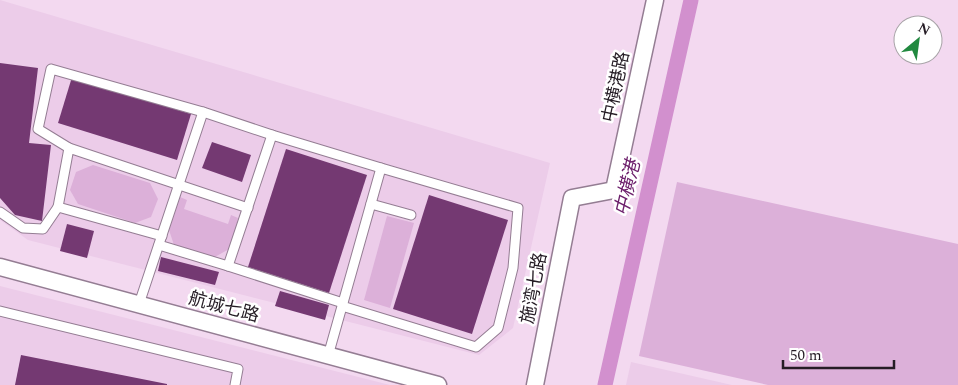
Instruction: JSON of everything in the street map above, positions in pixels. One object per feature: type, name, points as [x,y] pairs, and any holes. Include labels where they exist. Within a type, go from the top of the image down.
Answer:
[{"type":"street","name":"中横港路","points":[[572,198],[614,190],[655,0]]},
{"type":"street","name":"施湾七路","points":[[535,385],[572,198]]},
{"type":"street","name":"航城七路","points":[[0,267],[438,385]]},
{"type":"lane","points":[[58,207],[160,240],[228,266],[342,305],[476,347],[498,328],[513,268],[518,208],[272,135],[203,112],[51,68],[38,129],[69,148],[248,208]]},
{"type":"lane","points":[[138,304],[203,112]]},
{"type":"lane","points":[[228,266],[272,135]]},
{"type":"lane","points":[[0,212],[23,228],[43,229],[58,207],[69,148]]},
{"type":"lane","points":[[328,356],[381,168]]},
{"type":"lane","points":[[371,204],[411,214]]},
{"type":"lane","points":[[0,311],[238,369],[235,385]]},
{"type":"shaded area","points":[[0,0],[550,163],[513,328],[479,355],[28,240],[0,220]]},
{"type":"shaded area","points":[[93,165],[150,183],[158,199],[151,217],[135,223],[78,204],[70,190],[76,172]]},
{"type":"shaded area","points":[[677,182],[958,244],[958,385],[768,385],[639,356]]},
{"type":"shaded area","points":[[180,197],[187,200],[184,209],[228,224],[231,215],[238,218],[231,248],[213,258],[174,245],[168,227]]},
{"type":"shaded area","points":[[387,216],[414,223],[390,308],[364,300]]},
{"type":"shaded area","points":[[0,286],[390,385],[0,385]]},
{"type":"shaded area","points":[[631,362],[732,385],[626,385]]},
{"type":"building","points":[[0,63],[38,68],[29,143],[51,145],[42,221],[15,215],[0,198]]},
{"type":"building","points":[[72,77],[191,114],[177,160],[58,123]]},
{"type":"building","points":[[212,142],[251,155],[242,182],[202,168]]},
{"type":"building","points":[[286,149],[367,175],[329,293],[248,267]]},
{"type":"building","points":[[429,195],[508,220],[472,334],[393,309]]},
{"type":"building","points":[[67,224],[94,231],[87,258],[60,251]]},
{"type":"building","points":[[161,257],[219,272],[215,285],[158,271]]},
{"type":"building","points":[[280,291],[329,305],[325,320],[275,306]]},
{"type":"building","points":[[21,355],[167,384],[167,385],[15,385]]},
{"type":"waterway","name":"中横港","points":[[605,385],[691,0]]}]
